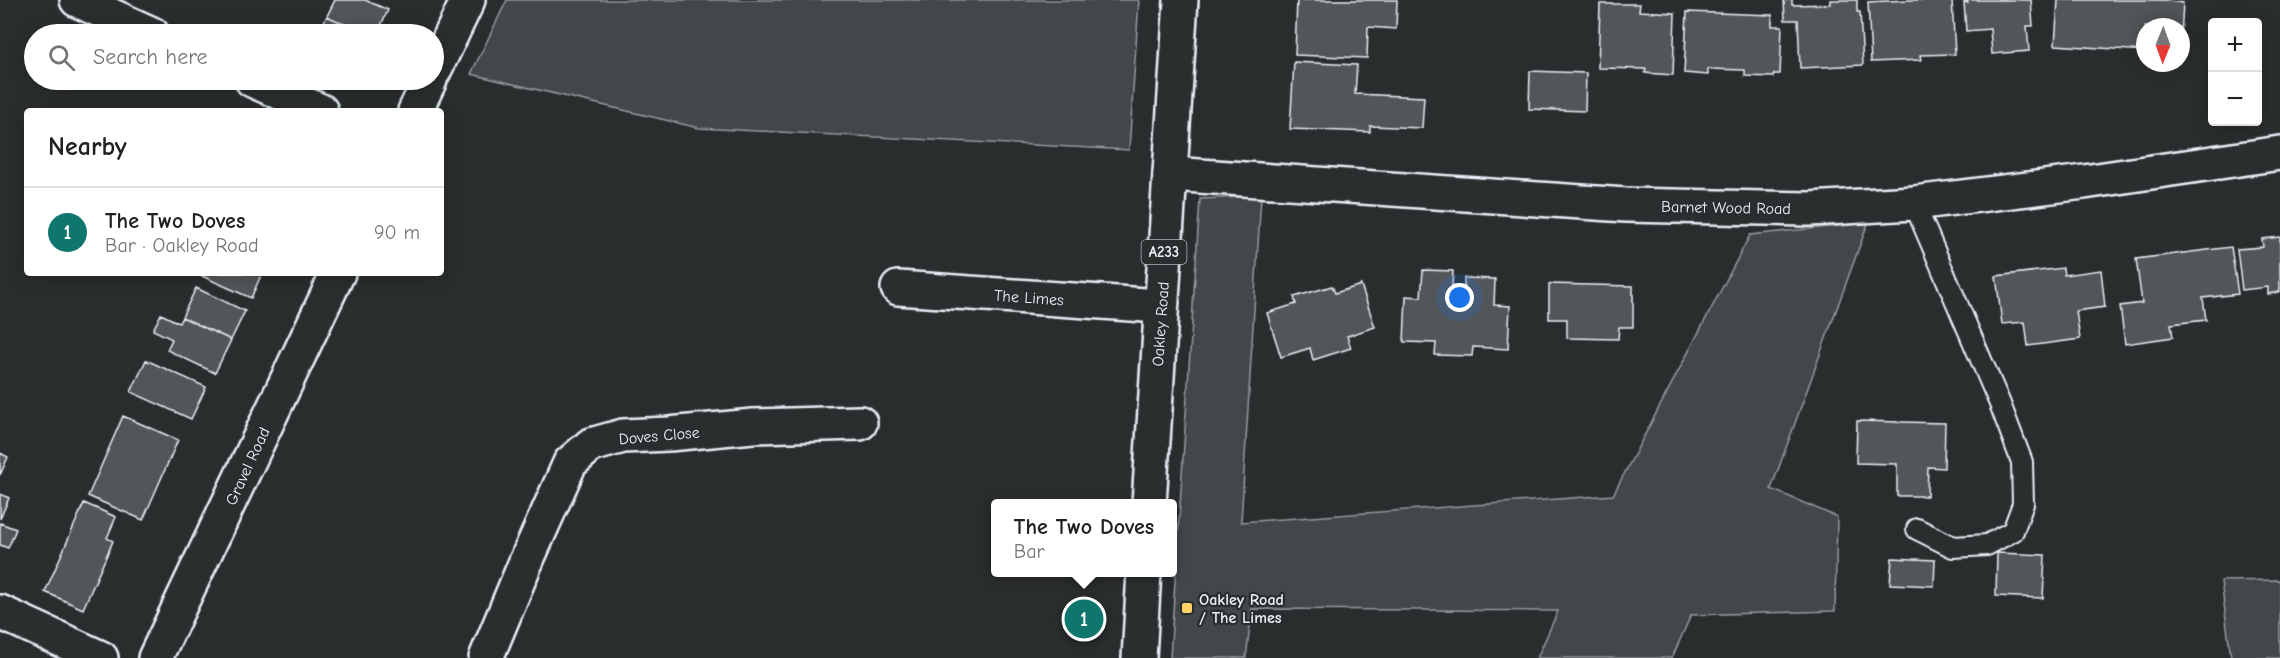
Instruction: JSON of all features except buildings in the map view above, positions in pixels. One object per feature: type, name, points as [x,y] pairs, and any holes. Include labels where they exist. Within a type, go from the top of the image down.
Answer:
[{"type":"street","points":[[77,0],[130,24]]},
{"type":"street","points":[[444,50],[468,0]]},
{"type":"street","name":"Oakley Road","points":[[1149,499],[1181,0]]},
{"type":"street","points":[[274,90],[314,108]]},
{"type":"street","points":[[416,108],[425,90]]},
{"type":"street","name":"Barnet Wood Road","points":[[1170,174],[1626,205],[1809,209],[1914,203],[2084,182],[2280,153]]},
{"type":"street","name":"Gravel Road","points":[[155,658],[337,276]]},
{"type":"street","name":"The Limes","points":[[898,288],[1160,306]]},
{"type":"street","name":"Doves Close","points":[[486,658],[570,463],[591,445],[623,436],[753,426],[860,423]]},
{"type":"street","points":[[1139,658],[1144,577]]},
{"type":"street","points":[[0,612],[101,658]]},
{"type":"lane","points":[[1914,203],[2001,404],[2022,462],[2023,504],[2013,531],[1987,545],[1953,547],[1917,529]]},
{"type":"shaded area","points":[[507,0],[1139,0],[1129,150],[699,128],[471,74]]},
{"type":"shaded area","points":[[1261,196],[1241,522],[1613,495],[1750,235],[1868,223],[1771,489],[1837,517],[1835,611],[1691,615],[1672,658],[1537,658],[1558,611],[1252,609],[1246,658],[1170,658],[1200,199]]},
{"type":"shaded area","points":[[2280,580],[2280,658],[2231,658],[2221,581]]},
{"type":"place","name":"Oakley Road / The Limes","points":[[1187,608]]},
{"type":"place","name":"The Two Doves","points":[[1084,619]]}]
